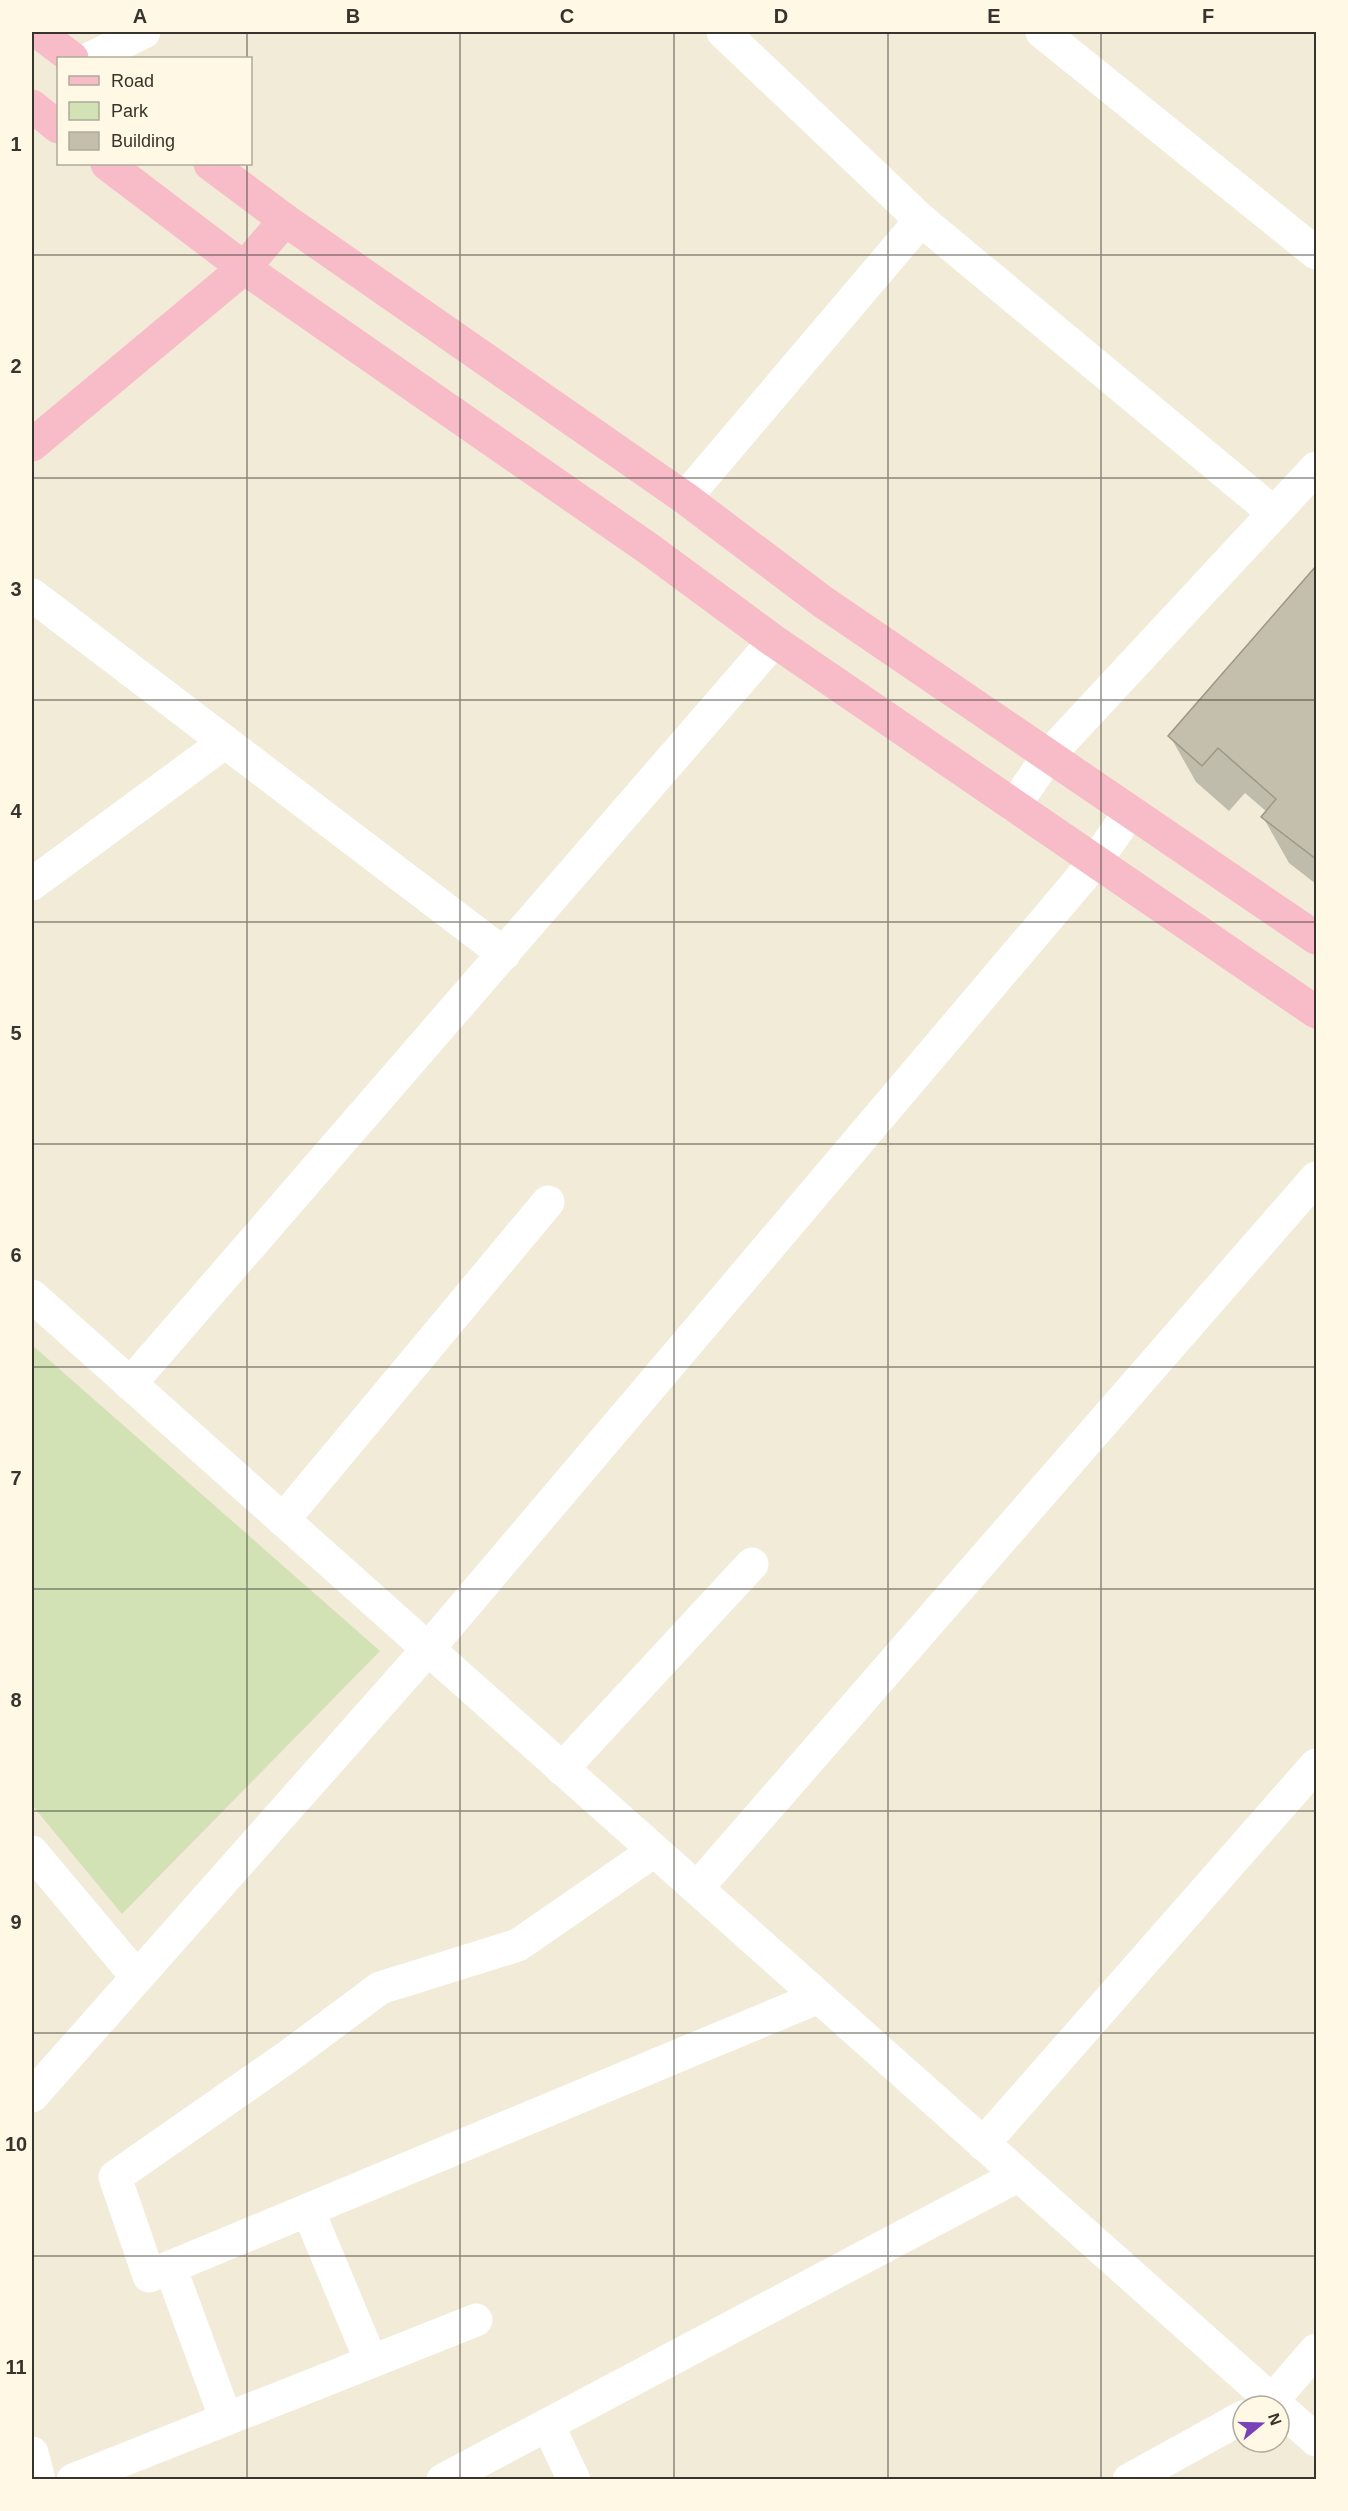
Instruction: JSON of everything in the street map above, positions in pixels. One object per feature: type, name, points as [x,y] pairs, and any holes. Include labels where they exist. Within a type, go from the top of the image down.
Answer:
[{"type":"main road","points":[[38,32],[71,57]]},
{"type":"main road","points":[[32,106],[57,126]]},
{"type":"main road","points":[[108,165],[244,268],[649,549],[774,641],[1317,1012]]},
{"type":"main road","points":[[211,165],[285,220],[685,498],[823,602],[1317,938]]},
{"type":"main road","points":[[32,445],[244,268],[285,220]]},
{"type":"street","points":[[93,57],[144,32]]},
{"type":"street","points":[[723,32],[921,220],[1274,513]]},
{"type":"street","points":[[1042,32],[1317,253]]},
{"type":"street","points":[[685,498],[921,220]]},
{"type":"street","points":[[1014,806],[1049,755],[1317,468]]},
{"type":"street","points":[[32,595],[504,954]]},
{"type":"street","points":[[129,1384],[774,641]]},
{"type":"street","points":[[32,884],[225,742]]},
{"type":"street","points":[[32,2096],[428,1649],[1095,862],[1130,812]]},
{"type":"street","points":[[697,1888],[1317,1178]]},
{"type":"street","points":[[283,1520],[548,1203]]},
{"type":"street","points":[[32,1296],[1019,2175],[1261,2394]]},
{"type":"street","points":[[562,1769],[752,1564]]},
{"type":"street","points":[[983,2144],[1317,1765]]},
{"type":"street","points":[[654,1851],[518,1945],[380,1988],[290,2055],[115,2177],[149,2276],[819,1997]]},
{"type":"street","points":[[32,1852],[137,1977]]},
{"type":"street","points":[[443,2480],[1019,2175]]},
{"type":"street","points":[[308,2210],[371,2361]]},
{"type":"street","points":[[170,2267],[226,2419]]},
{"type":"street","points":[[73,2480],[476,2320]]},
{"type":"street","points":[[1282,2394],[1317,2350]]},
{"type":"street","points":[[1291,2419],[1317,2440]]},
{"type":"street","points":[[1129,2480],[1231,2424]]},
{"type":"street","points":[[548,2425],[574,2480]]},
{"type":"street","points":[[32,2453],[39,2480]]},
{"type":"green space","points":[[32,1345],[380,1651],[122,1914],[32,1805]]},
{"type":"building","points":[[1316,566],[1316,859],[1261,817],[1276,799],[1218,748],[1202,766],[1168,736]]}]
